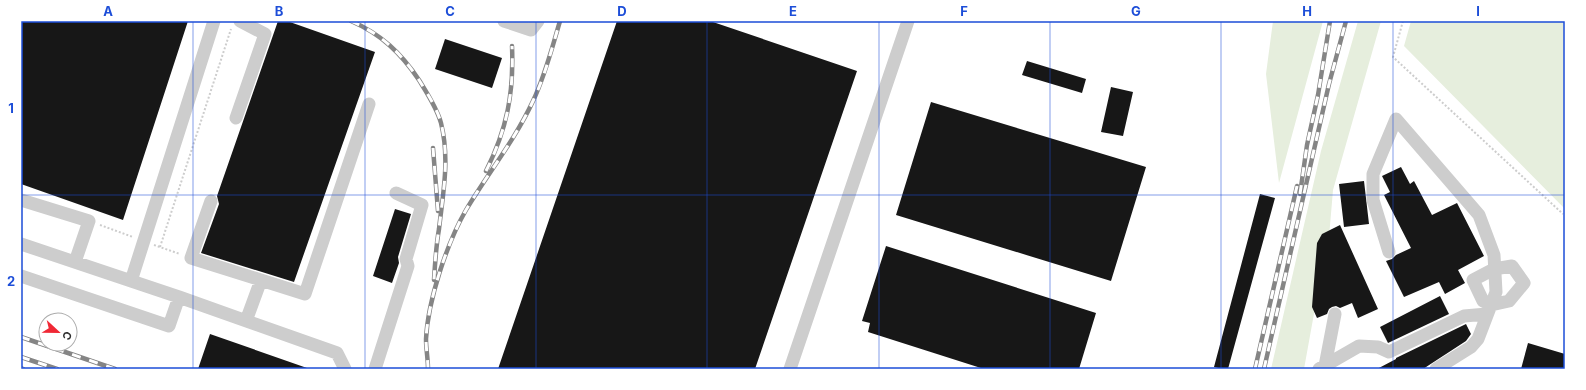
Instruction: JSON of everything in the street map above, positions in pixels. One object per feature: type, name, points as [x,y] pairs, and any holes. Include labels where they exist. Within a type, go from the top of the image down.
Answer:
[{"type":"lane","points":[[131,281],[214,21]]},
{"type":"lane","points":[[504,21],[531,30],[538,21]]},
{"type":"lane","points":[[790,369],[908,21]]},
{"type":"lane","points":[[236,25],[265,34],[236,118]]},
{"type":"lane","points":[[210,201],[192,258],[305,294],[369,104]]},
{"type":"lane","points":[[1389,252],[1373,200],[1373,174],[1396,119],[1479,215],[1494,255],[1496,292],[1478,339],[1470,347],[1436,369]]},
{"type":"lane","points":[[375,369],[408,266],[406,259],[422,205],[396,193]]},
{"type":"lane","points":[[21,200],[89,221],[75,262]]},
{"type":"lane","points":[[21,244],[179,297],[337,353],[345,369]]},
{"type":"lane","points":[[1322,367],[1359,346],[1378,347],[1389,352],[1464,316],[1489,310],[1509,301],[1524,283],[1512,266],[1494,269],[1473,280],[1489,310]]},
{"type":"lane","points":[[21,276],[169,326],[179,297]]},
{"type":"lane","points":[[246,321],[261,280]]},
{"type":"lane","points":[[1322,367],[1336,314]]},
{"type":"path","points":[[1403,21],[1393,57],[1563,214]]},
{"type":"path","points":[[160,247],[236,25]]},
{"type":"green space","points":[[1273,21],[1323,21],[1279,183],[1266,74]]},
{"type":"green space","points":[[1358,21],[1381,21],[1333,190],[1324,297],[1317,297],[1304,369],[1271,369],[1321,151]]},
{"type":"green space","points":[[1411,21],[1565,21],[1565,209],[1404,46]]},
{"type":"building","points":[[21,21],[188,21],[123,220],[21,184]]},
{"type":"building","points":[[278,21],[287,21],[375,52],[294,282],[201,253],[219,204],[217,196]]},
{"type":"building","points":[[617,21],[710,21],[857,71],[755,369],[498,369]]},
{"type":"building","points":[[445,39],[502,58],[492,88],[435,69]]},
{"type":"building","points":[[1027,61],[1086,79],[1082,93],[1022,75]]},
{"type":"building","points":[[1111,87],[1133,92],[1123,136],[1101,132]]},
{"type":"building","points":[[931,102],[1146,167],[1111,281],[896,215]]},
{"type":"building","points":[[1401,167],[1410,184],[1414,181],[1432,215],[1457,203],[1484,256],[1458,270],[1465,283],[1445,294],[1439,282],[1404,297],[1386,261],[1411,248],[1384,195],[1390,192],[1382,176]]},
{"type":"building","points":[[1364,181],[1369,224],[1344,227],[1339,184]]},
{"type":"building","points":[[1260,194],[1275,198],[1228,369],[1214,367]]},
{"type":"building","points":[[395,209],[411,214],[398,257],[399,263],[392,283],[373,276]]},
{"type":"building","points":[[1340,225],[1378,309],[1358,318],[1352,303],[1340,308],[1336,306],[1332,307],[1329,309],[1327,314],[1317,318],[1312,307],[1317,243],[1322,234]]},
{"type":"building","points":[[886,246],[1096,313],[1079,369],[984,369],[868,332],[870,323],[862,321]]},
{"type":"building","points":[[1440,296],[1449,314],[1388,343],[1380,327]]},
{"type":"building","points":[[1466,324],[1471,334],[1466,341],[1423,369],[1377,369],[1396,358]]},
{"type":"building","points":[[210,334],[307,368],[307,369],[198,369]]},
{"type":"building","points":[[1528,343],[1565,354],[1565,369],[1521,369]]},
{"type":"railway","points":[[351,21],[381,38],[405,61],[432,101],[441,123],[444,136],[445,176],[436,248],[434,280]]},
{"type":"railway","points":[[428,369],[426,339],[430,307],[440,272],[452,239],[474,196],[510,143],[533,101],[545,72],[560,21]]},
{"type":"railway","points":[[1300,194],[1307,145],[1318,95],[1330,21]]},
{"type":"railway","points":[[1264,369],[1329,84],[1346,21]]},
{"type":"railway","points":[[486,171],[499,140],[508,110],[512,79],[512,46]]},
{"type":"railway","points":[[433,148],[438,211]]},
{"type":"railway","points":[[1255,369],[1297,186]]},
{"type":"railway","points":[[21,337],[115,369]]},
{"type":"railway","points":[[21,357],[57,369]]}]
